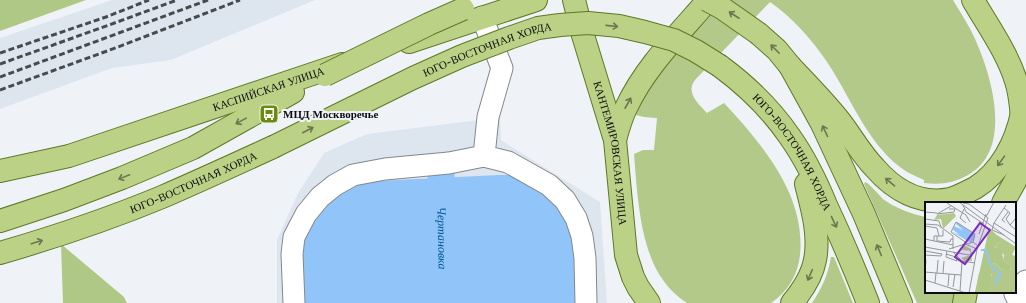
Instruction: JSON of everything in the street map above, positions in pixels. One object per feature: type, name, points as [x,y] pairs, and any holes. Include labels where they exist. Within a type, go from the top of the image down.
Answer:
[{"type":"main road","name":"КАСПИЙСКАЯ УЛИЦА","points":[[0,171],[70,156],[485,9],[536,0]]},
{"type":"main road","name":"КАНТЕМИРОВСКАЯ УЛИЦА","points":[[574,0],[582,32],[615,140],[626,255],[633,277],[649,303]]},
{"type":"main road","points":[[615,140],[625,108],[642,80],[656,60],[707,0],[734,16],[759,34],[777,50],[838,119],[874,168],[890,184],[903,192],[920,198],[935,200],[950,199],[967,193],[979,186],[1001,162],[1011,147],[1022,113]]},
{"type":"main road","points":[[973,0],[1006,56],[1016,82],[1022,113],[1024,128],[1022,171],[1004,202]]},
{"type":"main road","points":[[0,221],[86,192],[193,148],[324,75],[429,24],[463,9],[485,9]]},
{"type":"main road","name":"ЮГО-ВОСТОЧНАЯ ХОРДА","points":[[0,253],[66,233],[161,197],[273,147],[399,85],[462,56],[538,28],[588,23],[618,26],[674,40],[696,51],[720,66],[740,81],[758,98],[791,137],[813,175],[838,230],[868,303]]},
{"type":"main road","points":[[790,66],[822,124],[864,214],[901,303]]},
{"type":"main road","points":[[791,137],[813,210],[816,242],[815,260],[810,276],[801,292],[792,303]]},
{"type":"main road","points":[[964,303],[966,293]]},
{"type":"lane","points":[[484,156],[488,117],[502,68],[485,9]]},
{"type":"lane","points":[[1006,56],[1026,87]]},
{"type":"lane","points":[[294,303],[292,254],[294,237],[306,214],[320,197],[335,185],[353,175],[385,168],[449,163],[484,156],[508,162],[549,185],[565,200],[576,218],[582,236],[585,258],[586,303]]},
{"type":"lane","points":[[1016,292],[1018,287],[1026,281]]},
{"type":"lane","points":[[1015,293],[1020,303]]},
{"type":"shaded area","points":[[112,0],[315,0],[171,60],[112,68],[0,109],[0,38]]},
{"type":"shaded area","points":[[500,113],[501,140],[600,202],[607,303],[277,303],[277,240],[298,193],[324,153],[367,134],[479,120]]},
{"type":"green space","points":[[0,0],[86,0],[0,31]]},
{"type":"green space","points":[[718,0],[953,0],[976,40],[984,61],[993,96],[995,115],[994,133],[990,150],[982,164],[968,175],[957,180],[936,184],[924,183],[924,180],[903,169],[877,144],[859,118],[827,62],[815,46],[794,22],[770,2],[695,80],[692,85],[692,94],[707,113],[724,103],[766,153],[789,191],[796,212],[800,233],[799,262],[794,276],[787,288],[771,303],[687,303],[668,287],[655,267],[649,253],[638,202],[634,154],[643,150],[654,150],[657,118],[636,115],[641,94]]},
{"type":"green space","points":[[865,182],[867,183],[883,199],[898,208],[925,217],[925,293],[956,293],[954,303],[917,303],[864,184]]},
{"type":"green space","points":[[61,244],[124,297],[127,303],[63,303]]},
{"type":"green space","points":[[831,257],[834,257],[853,303],[812,303],[824,281]]},
{"type":"water","points":[[513,175],[542,186],[574,229],[580,303],[454,303],[451,183],[432,185],[434,303],[303,303],[302,252],[305,238],[318,211],[355,182]]},
{"type":"waterway","name":"Чертановка","points":[[441,172],[443,303]]},
{"type":"railway","points":[[0,53],[106,17],[149,0]]},
{"type":"railway","points":[[0,64],[177,0]]},
{"type":"railway","points":[[0,77],[208,0]]},
{"type":"railway","points":[[0,90],[240,0]]},
{"type":"place","name":"МЦД Москворечье","points":[[269,114]]}]
